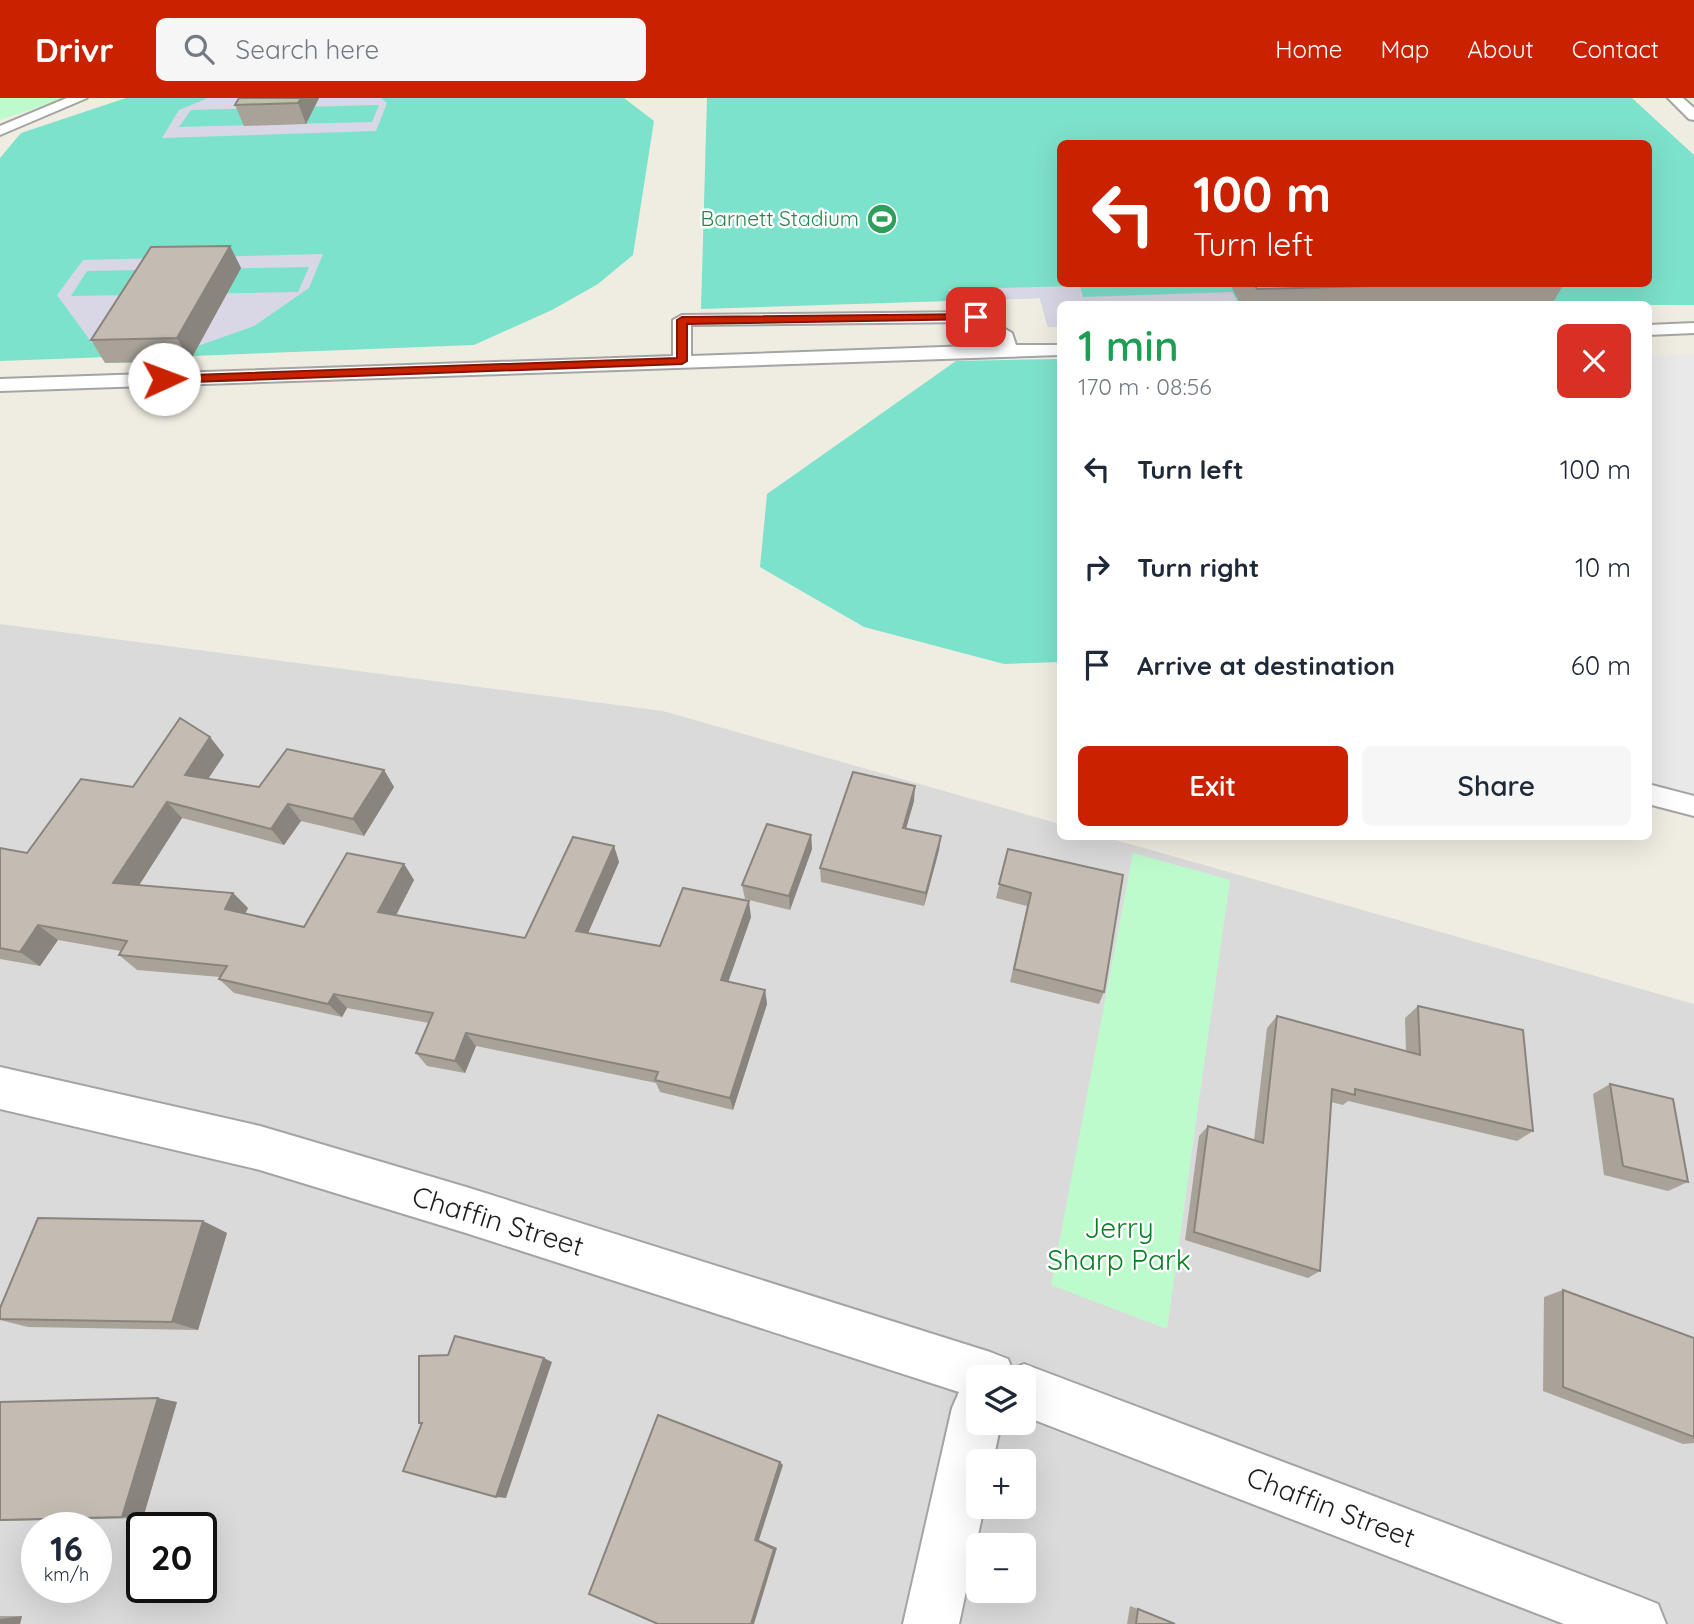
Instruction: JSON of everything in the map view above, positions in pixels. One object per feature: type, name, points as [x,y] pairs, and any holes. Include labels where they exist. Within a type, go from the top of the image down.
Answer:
[{"type":"street","name":"Chaffin Street","points":[[0,1088],[260,1148],[466,1210],[966,1377]]},
{"type":"street","name":"Chaffin Street","points":[[1036,1402],[1638,1624]]},
{"type":"street","points":[[931,1624],[979,1435]]},
{"type":"lane","points":[[0,131],[49,108],[80,98]]},
{"type":"lane","points":[[1675,98],[1694,116]]},
{"type":"lane","points":[[682,361],[682,320],[976,317],[1006,337],[1007,350]]},
{"type":"lane","points":[[1652,330],[1694,328]]},
{"type":"lane","points":[[0,385],[1057,350]]},
{"type":"lane","points":[[1652,795],[1694,806]]},
{"type":"shaded area","points":[[126,98],[624,98],[654,121],[633,255],[598,284],[552,310],[474,345],[193,356],[190,361],[105,363],[108,357],[0,361],[0,158],[21,133]]},
{"type":"shaded area","points":[[208,98],[381,98],[387,103],[376,131],[162,138],[179,110]],"holes":[[[379,105],[372,122],[179,127],[191,110]]]},
{"type":"shaded area","name":"Barnett Stadium","points":[[707,98],[1632,98],[1694,155],[1694,305],[1652,305],[1652,301],[1057,301],[1057,326],[1048,327],[1040,298],[701,309]]},
{"type":"shaded area","points":[[323,254],[309,288],[254,326],[198,346],[115,347],[92,343],[57,295],[83,260]],"holes":[[[309,267],[298,292],[71,296],[87,271]]]},
{"type":"shaded area","points":[[1080,287],[1083,297],[1232,292],[1237,301],[1057,301],[1057,326],[1048,327],[1040,298],[951,301],[949,289]]},
{"type":"shaded area","points":[[1694,354],[1694,804],[1652,793],[1652,356]]},
{"type":"shaded area","points":[[1057,359],[1057,662],[1004,664],[864,627],[760,567],[767,494],[956,361]]},
{"type":"shaded area","points":[[0,624],[663,711],[1057,823],[1057,840],[1116,840],[1694,1004],[1694,1624],[0,1624]]},
{"type":"green space","points":[[0,98],[66,98],[0,120]]},
{"type":"green space","name":"Jerry Sharp Park","points":[[1133,853],[1230,880],[1167,1329],[1051,1285]]},
{"type":"building","points":[[239,98],[301,98],[298,103],[235,105]]},
{"type":"building","points":[[230,246],[177,338],[91,340],[151,247]]},
{"type":"building","points":[[1256,287],[1329,287],[1257,289]]},
{"type":"building","points":[[180,718],[210,737],[185,775],[259,787],[287,749],[384,770],[353,819],[288,804],[271,829],[167,802],[113,883],[233,893],[225,909],[304,927],[347,853],[404,864],[378,912],[525,938],[573,837],[614,846],[576,931],[660,946],[683,888],[749,901],[721,980],[765,990],[730,1098],[655,1080],[658,1072],[466,1033],[455,1061],[416,1053],[433,1013],[334,994],[328,1004],[219,979],[227,966],[119,955],[127,941],[38,925],[20,952],[0,948],[0,848],[27,853],[81,779],[133,787]]},
{"type":"building","points":[[853,772],[915,786],[903,828],[941,836],[926,893],[820,868]]},
{"type":"building","points":[[767,824],[811,835],[789,896],[742,885]]},
{"type":"building","points":[[1008,849],[1123,875],[1104,992],[1014,969],[1031,893],[999,884]]},
{"type":"building","points":[[1418,1006],[1523,1030],[1533,1131],[1355,1089],[1355,1095],[1332,1089],[1320,1271],[1194,1232],[1208,1126],[1263,1143],[1277,1016],[1420,1055]]},
{"type":"building","points":[[1610,1084],[1673,1099],[1688,1182],[1623,1166]]},
{"type":"building","points":[[38,1218],[203,1221],[172,1322],[0,1319],[0,1308]]},
{"type":"building","points":[[1563,1290],[1694,1338],[1694,1437],[1563,1387]]},
{"type":"building","points":[[455,1336],[544,1358],[496,1497],[403,1471],[422,1423],[419,1423],[419,1356],[448,1355]]},
{"type":"building","points":[[158,1398],[122,1517],[112,1517],[112,1512],[21,1512],[21,1519],[0,1520],[0,1402]]},
{"type":"building","points":[[658,1415],[780,1462],[755,1540],[774,1549],[751,1624],[658,1624],[589,1594]]},
{"type":"building","points":[[1138,1609],[1175,1624],[1136,1624]]},
{"type":"place","name":"Barnett Stadium","points":[[882,219]]},
{"type":"route","points":[[164,379],[682,361],[682,320],[976,317]]}]
